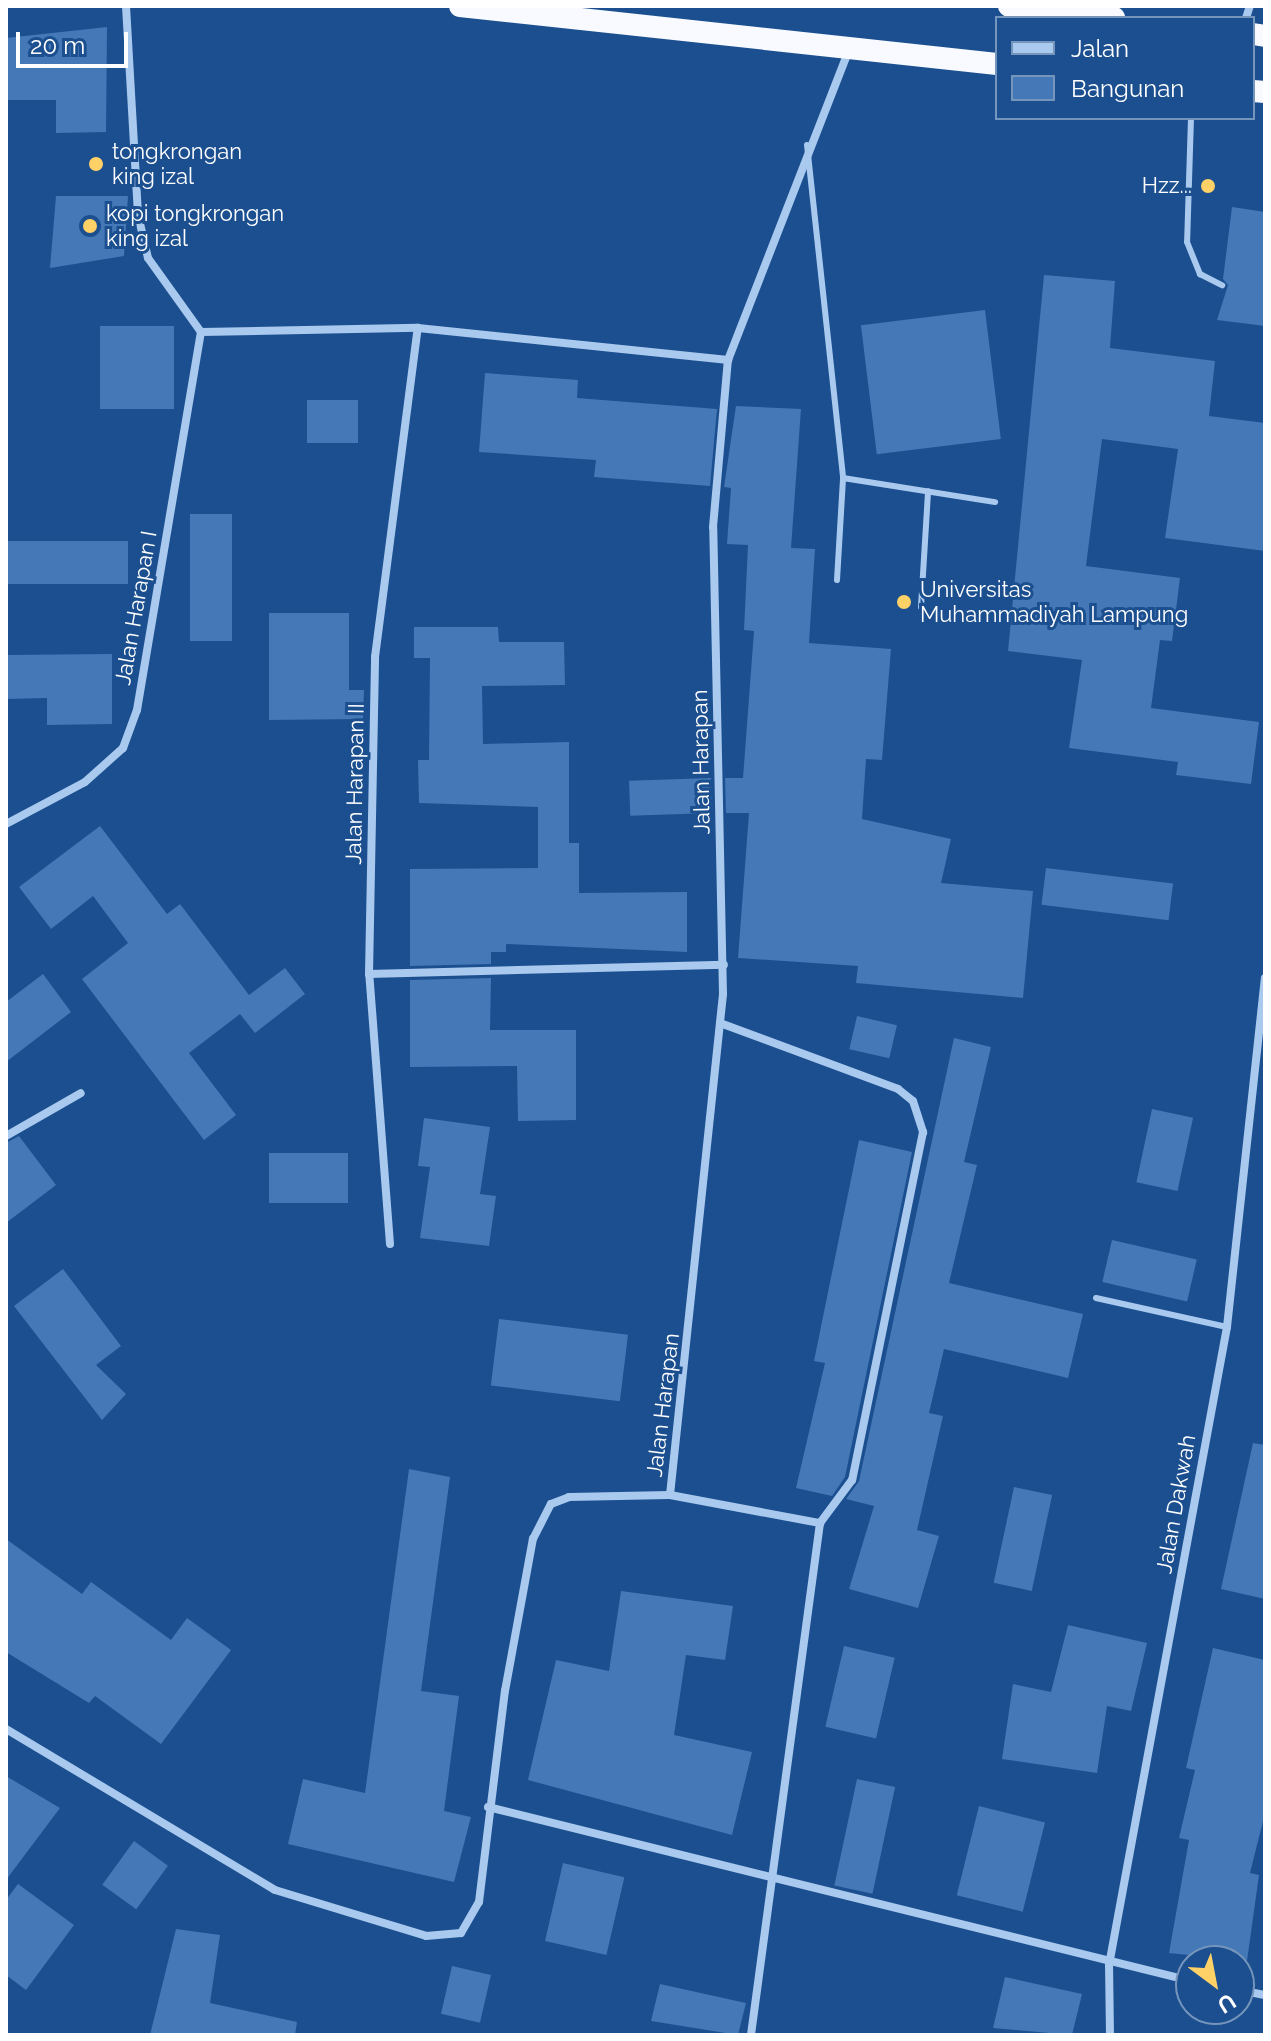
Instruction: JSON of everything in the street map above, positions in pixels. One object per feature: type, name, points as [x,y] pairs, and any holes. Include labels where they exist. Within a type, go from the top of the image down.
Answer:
[{"type":"highway","points":[[460,6],[995,64]]},
{"type":"highway","points":[[1009,6],[1070,9],[1104,16]]},
{"type":"street","points":[[126,6],[138,215],[148,258],[201,332],[418,328],[728,360]]},
{"type":"street","name":"Jalan Harapan","points":[[670,1495],[724,965],[713,527],[728,360],[807,145],[850,48]]},
{"type":"street","name":"Jalan Harapan II","points":[[390,1244],[369,974],[375,657],[418,328]]},
{"type":"street","name":"Jalan Harapan I","points":[[6,824],[85,782],[123,748],[137,710],[201,332]]},
{"type":"street","points":[[369,974],[724,965]]},
{"type":"street","name":"Jalan Dakwah","points":[[1110,2035],[1109,1965],[1227,1327],[1265,978]]},
{"type":"street","points":[[720,1023],[898,1089],[921,1117],[852,1480],[820,1523],[767,1877],[751,2035]]},
{"type":"street","points":[[6,1136],[81,1093]]},
{"type":"street","points":[[6,1729],[275,1890],[426,1936],[471,1927],[488,1807],[541,1517],[569,1497],[670,1495],[820,1523]]},
{"type":"street","points":[[488,1807],[1109,1965],[1175,1978]]},
{"type":"lane","points":[[1191,120],[1187,242],[1200,274],[1222,285]]},
{"type":"lane","points":[[807,145],[843,478],[837,580]]},
{"type":"lane","points":[[843,478],[995,502]]},
{"type":"lane","points":[[921,607],[928,491]]},
{"type":"lane","points":[[1096,1298],[1227,1327]]},
{"type":"building","points":[[107,27],[106,132],[56,133],[56,100],[6,100],[6,38]]},
{"type":"building","name":"kopi tongkrongan king izal","points":[[56,196],[128,196],[124,256],[50,268]]},
{"type":"building","points":[[1232,207],[1265,212],[1265,326],[1217,320],[1228,285],[1223,279]]},
{"type":"building","points":[[1044,275],[1115,281],[1110,348],[1215,361],[1209,416],[1265,423],[1265,551],[1165,538],[1178,449],[1102,439],[1086,566],[1180,578],[1172,641],[1160,640],[1151,708],[1259,722],[1251,784],[1176,775],[1178,762],[1069,748],[1082,660],[1008,651]]},
{"type":"building","points":[[985,310],[1001,439],[877,454],[861,325]]},
{"type":"building","points":[[100,326],[174,326],[174,409],[100,409]]},
{"type":"building","points":[[485,373],[578,380],[577,398],[717,409],[710,486],[594,477],[596,460],[479,452]]},
{"type":"building","points":[[307,400],[358,400],[358,443],[307,443]]},
{"type":"building","points":[[736,406],[801,409],[791,548],[815,549],[809,643],[891,649],[882,760],[866,759],[862,819],[951,839],[941,883],[1033,891],[1023,998],[856,983],[858,966],[738,958],[749,813],[726,813],[725,778],[743,778],[754,631],[744,630],[748,545],[727,544],[731,488],[724,487]]},
{"type":"building","points":[[190,514],[232,514],[232,641],[190,641]]},
{"type":"building","points":[[6,541],[128,541],[128,584],[6,584]]},
{"type":"building","points":[[269,613],[349,613],[349,690],[364,690],[363,719],[269,720]]},
{"type":"building","points":[[414,627],[498,627],[499,642],[564,642],[565,685],[482,686],[483,744],[569,742],[569,843],[579,843],[579,893],[687,892],[687,952],[506,944],[506,952],[491,952],[491,964],[410,966],[410,869],[538,868],[538,807],[419,803],[418,760],[429,760],[430,658],[414,658]]},
{"type":"building","points":[[112,654],[112,724],[47,725],[47,698],[6,699],[6,655]]},
{"type":"building","points":[[711,778],[712,813],[630,816],[629,781]]},
{"type":"building","points":[[100,826],[167,914],[180,904],[249,995],[285,968],[305,994],[255,1033],[240,1014],[189,1053],[236,1115],[204,1140],[82,979],[128,943],[93,896],[51,929],[19,887]]},
{"type":"building","points":[[1046,868],[1173,884],[1169,920],[1041,905]]},
{"type":"building","points":[[43,974],[71,1012],[6,1062],[6,1002]]},
{"type":"building","points":[[491,978],[490,1030],[576,1030],[576,1120],[518,1121],[517,1066],[410,1067],[410,980]]},
{"type":"building","points":[[857,1016],[897,1025],[889,1058],[849,1049]]},
{"type":"building","points":[[954,1038],[991,1047],[964,1162],[977,1165],[949,1283],[1083,1314],[1068,1378],[944,1349],[929,1413],[943,1416],[917,1530],[939,1536],[918,1608],[849,1589],[874,1506],[846,1499],[859,1481]]},
{"type":"building","points":[[1152,1109],[1193,1118],[1177,1191],[1136,1182]]},
{"type":"building","points":[[424,1118],[490,1127],[480,1194],[496,1196],[489,1246],[420,1238],[430,1167],[418,1166]]},
{"type":"building","points":[[19,1136],[56,1185],[6,1223],[6,1143]]},
{"type":"building","points":[[859,1140],[912,1152],[845,1477],[832,1496],[796,1488],[825,1363],[814,1361]]},
{"type":"building","points":[[269,1153],[348,1153],[348,1203],[269,1203]]},
{"type":"building","points":[[1112,1240],[1197,1260],[1187,1301],[1102,1282]]},
{"type":"building","points":[[63,1269],[121,1346],[96,1365],[126,1394],[102,1420],[14,1306]]},
{"type":"building","points":[[499,1319],[628,1335],[620,1401],[491,1386]]},
{"type":"building","points":[[1253,1443],[1265,1445],[1265,1599],[1221,1589]]},
{"type":"building","points":[[409,1469],[450,1477],[421,1691],[459,1696],[444,1811],[471,1817],[454,1882],[288,1844],[303,1779],[365,1793]]},
{"type":"building","points":[[1014,1487],[1052,1495],[1032,1591],[994,1583]]},
{"type":"building","points":[[6,1539],[82,1594],[91,1582],[171,1640],[187,1618],[231,1650],[161,1744],[95,1696],[89,1703],[6,1652]]},
{"type":"building","points":[[621,1591],[733,1606],[725,1660],[686,1655],[674,1735],[752,1752],[732,1835],[528,1780],[556,1660],[609,1671]]},
{"type":"building","points":[[1068,1625],[1147,1643],[1131,1711],[1107,1706],[1097,1773],[1002,1759],[1013,1684],[1051,1692]]},
{"type":"building","points":[[844,1646],[895,1658],[876,1739],[825,1727]]},
{"type":"building","points":[[1213,1648],[1265,1660],[1265,1813],[1250,1873],[1259,1875],[1249,1945],[1175,1945],[1175,1954],[1169,1953],[1189,1840],[1179,1838],[1195,1770],[1186,1768]]},
{"type":"building","points":[[6,1776],[60,1808],[6,1880]]},
{"type":"building","points":[[857,1779],[895,1787],[872,1894],[834,1886]]},
{"type":"building","points":[[979,1806],[1045,1822],[1023,1912],[957,1895]]},
{"type":"building","points":[[134,1841],[168,1866],[136,1909],[102,1885]]},
{"type":"building","points":[[563,1863],[624,1877],[606,1955],[545,1941]]},
{"type":"building","points":[[18,1884],[74,1925],[26,1990],[6,1975],[6,1900]]},
{"type":"building","points":[[176,1929],[220,1935],[210,2003],[297,2022],[295,2035],[150,2035]]},
{"type":"building","points":[[452,1966],[491,1975],[480,2023],[441,2014]]},
{"type":"building","points":[[1005,1977],[1082,1994],[1072,2035],[993,2028]]},
{"type":"building","points":[[660,1984],[746,2003],[738,2035],[651,2021]]},
{"type":"place","name":"tongkrongan king izal","points":[[96,164]]},
{"type":"place","name":"Hzz...","points":[[1208,186]]},
{"type":"place","name":"kopi tongkrongan king izal","points":[[90,226]]},
{"type":"place","name":"Universitas Muhammadiyah Lampung","points":[[904,602]]}]
